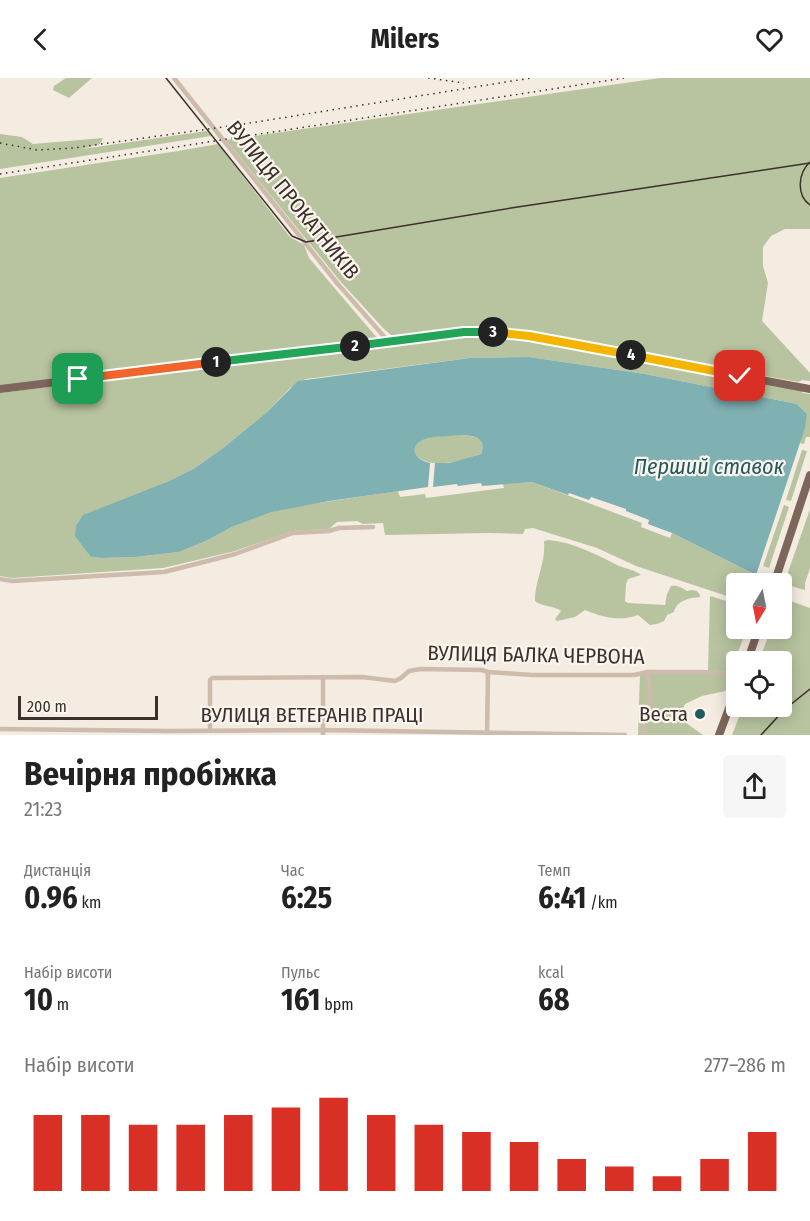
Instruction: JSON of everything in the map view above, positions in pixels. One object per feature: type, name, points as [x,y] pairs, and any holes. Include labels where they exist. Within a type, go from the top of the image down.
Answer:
[{"type":"main road","points":[[0,388],[464,332],[488,332],[518,335],[810,389]]},
{"type":"main road","points":[[778,573],[810,475]]},
{"type":"main road","points":[[719,735],[726,716]]},
{"type":"street","name":"ВУЛИЦЯ ПРОКАТНИКІВ","points":[[174,78],[337,283],[388,341]]},
{"type":"street","points":[[0,579],[164,572],[235,554],[293,533],[373,527]]},
{"type":"street","name":"ВУЛИЦЯ БАЛКА ЧЕРВОНА","points":[[210,730],[210,680],[212,678],[362,677],[395,681],[409,671],[420,669],[482,670],[532,675],[634,675],[648,672],[726,674]]},
{"type":"street","points":[[487,734],[488,672]]},
{"type":"street","points":[[643,735],[650,698],[648,672]]},
{"type":"street","points":[[322,732],[323,677]]},
{"type":"street","name":"ВУЛИЦЯ ВЕТЕРАНІВ ПРАЦІ","points":[[0,729],[625,735]]},
{"type":"green space","points":[[66,78],[92,78],[69,98],[53,90],[54,86]]},
{"type":"green space","points":[[660,78],[810,78],[810,229],[785,229],[771,236],[763,247],[763,266],[768,283],[762,321],[810,373],[810,381],[799,382],[529,334],[399,337],[391,335],[340,281],[226,140]]},
{"type":"green space","points":[[207,131],[211,136],[0,169],[0,134],[22,137],[33,144],[103,138],[100,144],[82,149]]},
{"type":"green space","points":[[218,144],[290,237],[304,245],[309,258],[378,339],[0,386],[0,178]]},
{"type":"green space","points":[[465,336],[487,336],[528,340],[800,390],[810,394],[810,437],[806,437],[804,444],[800,443],[807,414],[797,404],[645,374],[529,357],[470,358],[306,379],[290,388],[267,412],[223,448],[195,468],[167,482],[91,557],[135,557],[179,552],[232,527],[272,512],[298,506],[398,491],[400,497],[425,494],[426,498],[504,488],[503,484],[532,482],[642,523],[641,527],[670,538],[672,533],[752,573],[726,573],[726,596],[636,566],[597,548],[533,528],[525,529],[523,534],[385,535],[383,523],[363,524],[357,521],[337,522],[329,529],[293,531],[235,551],[163,568],[12,578],[0,576],[0,393]]},
{"type":"green space","points":[[459,435],[480,440],[481,454],[440,463],[428,462],[416,454],[416,446],[426,438]]},
{"type":"green space","points":[[802,450],[807,451],[791,501],[786,500]]},
{"type":"green space","points":[[784,505],[789,507],[769,568],[763,566]]},
{"type":"green space","points":[[810,509],[810,568],[805,590],[792,586],[792,573],[788,573]]},
{"type":"green space","points":[[544,541],[576,546],[641,575],[628,579],[625,601],[628,603],[665,605],[671,586],[678,586],[687,591],[697,591],[700,597],[681,602],[674,612],[657,624],[650,625],[638,615],[611,618],[585,610],[575,617],[557,621],[555,619],[561,611],[535,601]]},
{"type":"green space","points":[[710,596],[726,601],[726,639],[743,639],[738,651],[726,651],[726,672],[708,671]]},
{"type":"green space","points":[[792,602],[810,608],[810,735],[732,735],[739,717],[792,717],[792,651],[763,651],[767,639],[792,639]]},
{"type":"green space","points":[[640,674],[726,674],[726,691],[702,696],[685,704],[679,718],[703,735],[638,735]]},
{"type":"water","name":"Перший ставок","points":[[529,357],[645,374],[797,404],[807,414],[805,428],[757,573],[752,573],[672,533],[648,524],[649,520],[626,511],[626,509],[591,497],[589,500],[569,493],[568,495],[532,482],[433,487],[435,463],[449,463],[481,454],[481,442],[478,438],[467,435],[431,437],[416,445],[417,456],[430,463],[428,487],[329,501],[272,512],[232,527],[179,552],[135,557],[91,557],[75,536],[76,526],[83,515],[167,482],[195,468],[267,412],[298,381],[470,358]]},
{"type":"tram line","points":[[166,78],[292,236],[306,242],[511,208],[810,163]]},
{"type":"tram line","points":[[810,162],[803,172],[800,184],[802,196],[810,205]]},
{"type":"tram line","points":[[761,735],[785,709],[810,689]]},
{"type":"railway","points":[[428,78],[464,83]]},
{"type":"railway","points":[[0,143],[37,150],[73,148],[244,124],[531,78]]},
{"type":"railway","points":[[0,174],[624,78]]},
{"type":"place","name":"Веста","points":[[700,714]]},
{"type":"route","points":[[78,379],[464,332],[529,336],[740,376]]}]
